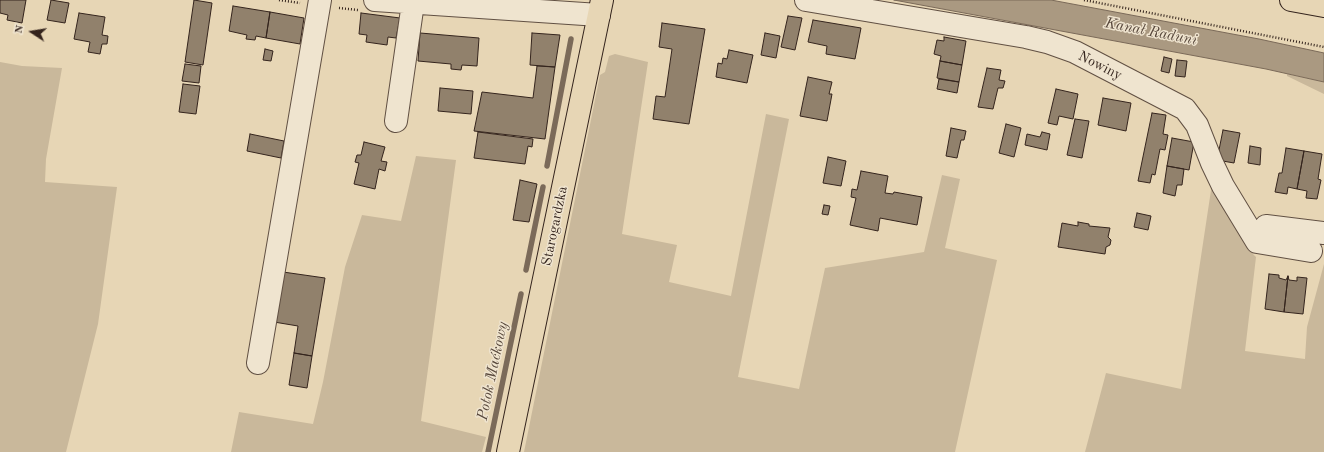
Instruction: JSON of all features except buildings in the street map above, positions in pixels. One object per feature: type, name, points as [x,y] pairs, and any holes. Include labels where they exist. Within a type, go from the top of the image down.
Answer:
[{"type":"main road","points":[[1291,0],[1324,6]]},
{"type":"main road","name":"Starogardzka","points":[[508,452],[600,8]]},
{"type":"street","points":[[258,363],[320,0]]},
{"type":"street","points":[[375,0],[572,12],[600,8]]},
{"type":"street","name":"Nowiny","points":[[806,0],[1026,37],[1075,52],[1185,110],[1197,125],[1223,186],[1257,242],[1289,238],[1311,252]]},
{"type":"street","points":[[396,121],[413,3]]},
{"type":"street","points":[[1266,226],[1289,238],[1324,233]]},
{"type":"path","points":[[1084,0],[1324,47]]},
{"type":"shaded area","points":[[615,54],[648,62],[622,234],[677,245],[669,282],[731,296],[766,114],[789,119],[738,377],[799,389],[825,268],[924,252],[942,175],[960,179],[945,248],[997,260],[955,452],[524,452],[600,75],[605,72],[609,56]]},
{"type":"shaded area","points":[[0,62],[22,66],[62,68],[46,159],[45,182],[117,187],[98,324],[66,452],[0,452]]},
{"type":"shaded area","points":[[1287,74],[1324,82],[1324,94],[1287,76]]},
{"type":"shaded area","points":[[416,156],[456,160],[421,421],[486,437],[482,452],[231,452],[239,412],[313,424],[323,382],[345,267],[362,215],[401,221]]},
{"type":"shaded area","points":[[1213,177],[1251,252],[1256,257],[1245,351],[1305,359],[1307,327],[1324,264],[1324,452],[1085,452],[1106,373],[1181,389]]},
{"type":"water","name":"Kanał Raduni","points":[[894,0],[1051,0],[1259,39],[1324,53],[1324,82],[1266,69]]},
{"type":"waterway","name":"Potok Maćkowy","points":[[547,166],[571,39]]},
{"type":"waterway","name":"Potok Maćkowy","points":[[526,270],[543,187]]},
{"type":"waterway","name":"Potok Maćkowy","points":[[488,452],[521,294]]}]
